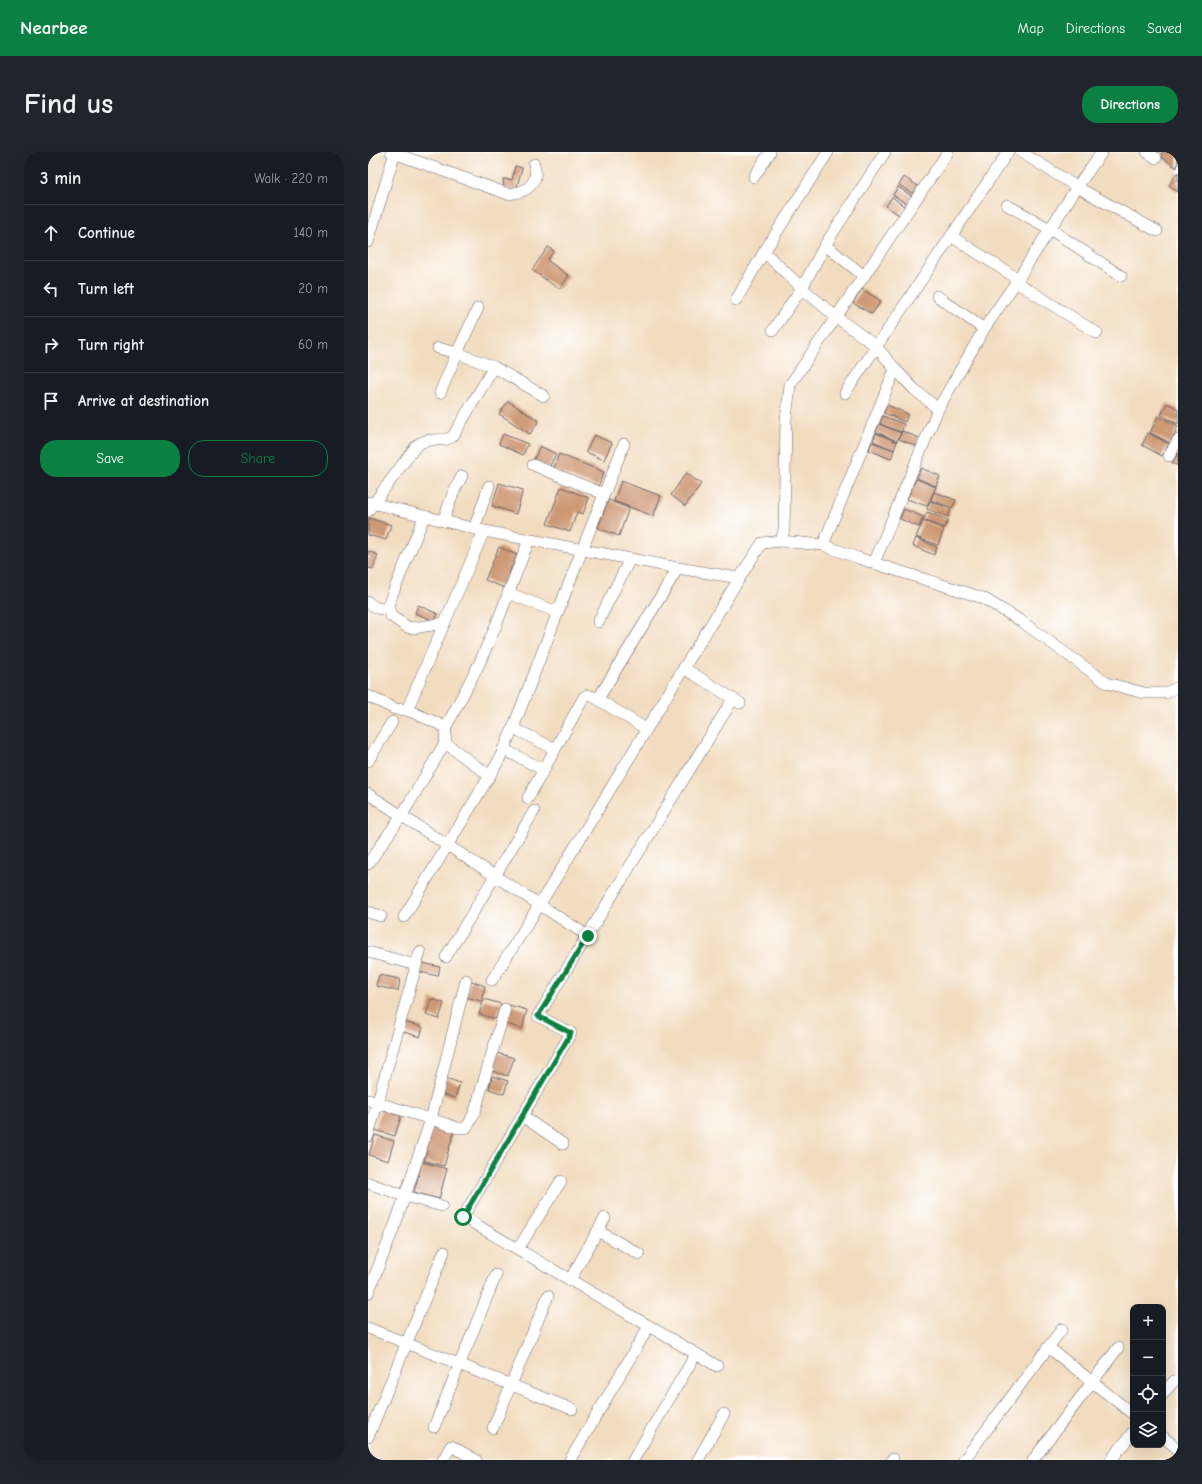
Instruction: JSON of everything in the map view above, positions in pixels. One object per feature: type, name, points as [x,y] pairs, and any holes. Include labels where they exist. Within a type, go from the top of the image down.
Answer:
[{"type":"street","points":[[368,242],[393,152],[508,194],[520,193],[530,186],[535,177],[534,164]]},
{"type":"street","points":[[754,177],[770,152]]},
{"type":"street","points":[[736,300],[764,252],[828,152]]},
{"type":"street","points":[[773,330],[802,288],[825,245],[885,152]]},
{"type":"street","points":[[781,541],[784,530],[786,419],[790,385],[948,152]]},
{"type":"street","points":[[845,393],[1008,152]]},
{"type":"street","points":[[1021,152],[1076,187],[1157,231]]},
{"type":"street","points":[[874,563],[938,409],[984,329],[1076,187],[1102,152]]},
{"type":"street","points":[[1007,205],[1050,229],[1121,276]]},
{"type":"street","points":[[951,236],[1097,333]]},
{"type":"street","points":[[825,245],[864,276]]},
{"type":"street","points":[[764,252],[802,288],[836,317],[876,346],[914,389],[938,409]]},
{"type":"street","points":[[937,296],[984,329]]},
{"type":"street","points":[[440,393],[478,308]]},
{"type":"street","points":[[438,348],[494,366],[544,396]]},
{"type":"street","points":[[494,366],[453,436],[446,439],[426,440],[416,446],[370,506],[529,540],[739,578]]},
{"type":"street","points":[[823,545],[895,369]]},
{"type":"street","points":[[1169,456],[1178,440]]},
{"type":"street","points":[[404,917],[490,776],[503,749],[624,444]]},
{"type":"street","points":[[533,466],[604,494]]},
{"type":"street","points":[[443,521],[454,491],[462,476]]},
{"type":"street","points":[[407,710],[444,623],[479,530],[489,486]]},
{"type":"street","points":[[424,517],[388,604],[388,610],[391,616],[407,627],[413,628],[444,623]]},
{"type":"street","points":[[368,864],[402,815],[445,743],[446,727],[478,664],[529,540]]},
{"type":"street","points":[[492,980],[762,543],[781,541],[823,545],[983,598],[1021,621],[1107,683],[1144,693],[1166,693],[1178,687]]},
{"type":"street","points":[[598,622],[630,559]]},
{"type":"street","points":[[598,699],[678,568]]},
{"type":"street","points":[[508,593],[557,612]]},
{"type":"street","points":[[368,602],[380,610],[388,610]]},
{"type":"street","points":[[684,668],[737,701],[538,1016],[571,1033],[463,1217],[716,1366]]},
{"type":"street","points":[[528,798],[584,697],[591,695],[646,729]]},
{"type":"street","points":[[368,696],[395,709],[407,710],[446,727]]},
{"type":"street","points":[[368,761],[392,722]]},
{"type":"street","points":[[512,728],[555,749]]},
{"type":"street","points":[[445,743],[490,776]]},
{"type":"street","points":[[503,749],[544,770]]},
{"type":"street","points":[[368,794],[588,936]]},
{"type":"street","points":[[446,957],[494,875],[534,811]]},
{"type":"street","points":[[368,912],[381,916]]},
{"type":"street","points":[[368,952],[416,966]]},
{"type":"street","points":[[368,1136],[373,1102],[420,952]]},
{"type":"street","points":[[368,1293],[396,1222],[431,1119],[466,980]]},
{"type":"street","points":[[373,1102],[458,1128],[466,1128],[476,1111],[505,1009]]},
{"type":"street","points":[[522,1116],[563,1144]]},
{"type":"street","points":[[518,1249],[561,1181]]},
{"type":"street","points":[[368,1183],[405,1196],[442,1206]]},
{"type":"street","points":[[570,1280],[604,1218]]},
{"type":"street","points":[[598,1231],[639,1254]]},
{"type":"street","points":[[368,1437],[444,1252]]},
{"type":"street","points":[[434,1427],[496,1275]]},
{"type":"street","points":[[493,1428],[548,1296]]},
{"type":"street","points":[[570,1460],[649,1326]]},
{"type":"street","points":[[368,1328],[572,1409]]},
{"type":"street","points":[[964,1460],[1062,1329]]},
{"type":"street","points":[[1048,1347],[1130,1412]]},
{"type":"street","points":[[1033,1460],[1118,1348]]},
{"type":"street","points":[[633,1460],[696,1354]]},
{"type":"street","points":[[1166,1390],[1174,1381]]},
{"type":"street","points":[[698,1460],[724,1414]]},
{"type":"street","points":[[1111,1460],[1130,1436]]},
{"type":"street","points":[[1166,1439],[1178,1449]]},
{"type":"street","points":[[443,1460],[451,1446],[476,1460]]},
{"type":"building","points":[[1163,152],[1178,152],[1177,168],[1160,156]]},
{"type":"building","points":[[515,166],[522,168],[516,190],[504,188],[503,179],[512,180]]},
{"type":"building","points":[[1178,172],[1178,192],[1169,185]]},
{"type":"building","points":[[904,177],[918,186],[913,194],[899,185]]},
{"type":"building","points":[[898,187],[912,196],[907,204],[893,195]]},
{"type":"building","points":[[892,197],[905,207],[899,215],[886,206]]},
{"type":"building","points":[[548,247],[554,251],[547,260],[569,276],[559,289],[532,270]]},
{"type":"building","points":[[862,289],[881,301],[872,314],[853,303]]},
{"type":"building","points":[[508,401],[539,421],[530,434],[499,414]]},
{"type":"building","points":[[1167,403],[1178,409],[1178,424],[1161,415]]},
{"type":"building","points":[[887,405],[908,414],[905,422],[884,413]]},
{"type":"building","points":[[883,416],[904,424],[901,432],[880,424]]},
{"type":"building","points":[[1158,416],[1178,426],[1170,443],[1150,433]]},
{"type":"building","points":[[879,424],[901,433],[897,441],[876,432]]},
{"type":"building","points":[[902,431],[924,440],[921,448],[899,439]]},
{"type":"building","points":[[876,433],[897,442],[894,450],[873,441]]},
{"type":"building","points":[[1148,433],[1169,444],[1162,456],[1142,445]]},
{"type":"building","points":[[503,434],[528,444],[523,455],[499,444]]},
{"type":"building","points":[[594,435],[612,443],[604,460],[586,452]]},
{"type":"building","points":[[872,442],[894,450],[891,459],[869,450]]},
{"type":"building","points":[[540,446],[556,454],[549,468],[533,461]]},
{"type":"building","points":[[1178,453],[1178,466],[1172,463]]},
{"type":"building","points":[[559,454],[604,472],[598,487],[553,470]]},
{"type":"building","points":[[921,468],[940,476],[936,486],[917,478]]},
{"type":"building","points":[[686,473],[701,484],[685,506],[671,495]]},
{"type":"building","points":[[916,479],[936,487],[927,506],[907,499]]},
{"type":"building","points":[[621,481],[661,496],[653,516],[614,501]]},
{"type":"building","points":[[499,483],[523,490],[516,514],[492,506]]},
{"type":"building","points":[[561,487],[589,498],[583,514],[577,512],[570,532],[547,524]]},
{"type":"building","points":[[934,492],[956,500],[952,508],[931,500]]},
{"type":"building","points":[[608,500],[629,508],[619,536],[598,528]]},
{"type":"building","points":[[930,501],[951,509],[948,517],[927,509]]},
{"type":"building","points":[[904,509],[923,517],[919,527],[900,519]]},
{"type":"building","points":[[927,512],[948,520],[945,528],[923,520]]},
{"type":"building","points":[[369,518],[391,525],[386,540],[368,535]]},
{"type":"building","points":[[923,521],[944,529],[938,545],[916,537]]},
{"type":"building","points":[[916,538],[937,547],[934,555],[913,546]]},
{"type":"building","points":[[499,547],[517,555],[509,573],[511,574],[505,588],[485,580]]},
{"type":"building","points":[[368,551],[378,555],[373,569],[368,568]]},
{"type":"building","points":[[418,605],[438,614],[435,621],[415,613]]},
{"type":"building","points":[[418,962],[440,967],[438,976],[416,971]]},
{"type":"building","points":[[379,975],[400,979],[398,991],[376,986]]},
{"type":"building","points":[[471,981],[485,986],[481,1001],[466,997]]},
{"type":"building","points":[[431,999],[444,1003],[439,1019],[426,1015]]},
{"type":"building","points":[[484,999],[501,1004],[496,1019],[479,1014]]},
{"type":"building","points":[[509,1005],[527,1010],[522,1029],[504,1023]]},
{"type":"building","points":[[404,1022],[423,1027],[420,1037],[401,1031]]},
{"type":"building","points":[[497,1053],[514,1058],[508,1076],[492,1071]]},
{"type":"building","points":[[492,1076],[508,1081],[504,1094],[489,1089]]},
{"type":"building","points":[[443,1077],[460,1083],[455,1098],[438,1093]]},
{"type":"building","points":[[381,1110],[401,1116],[395,1136],[375,1130]]},
{"type":"building","points":[[433,1125],[454,1131],[444,1166],[424,1161]]},
{"type":"building","points":[[375,1135],[394,1141],[388,1161],[369,1155]]},
{"type":"building","points":[[422,1162],[447,1169],[439,1199],[414,1192]]},
{"type":"route","points":[[463,1217],[571,1033],[538,1016],[588,936]]}]
